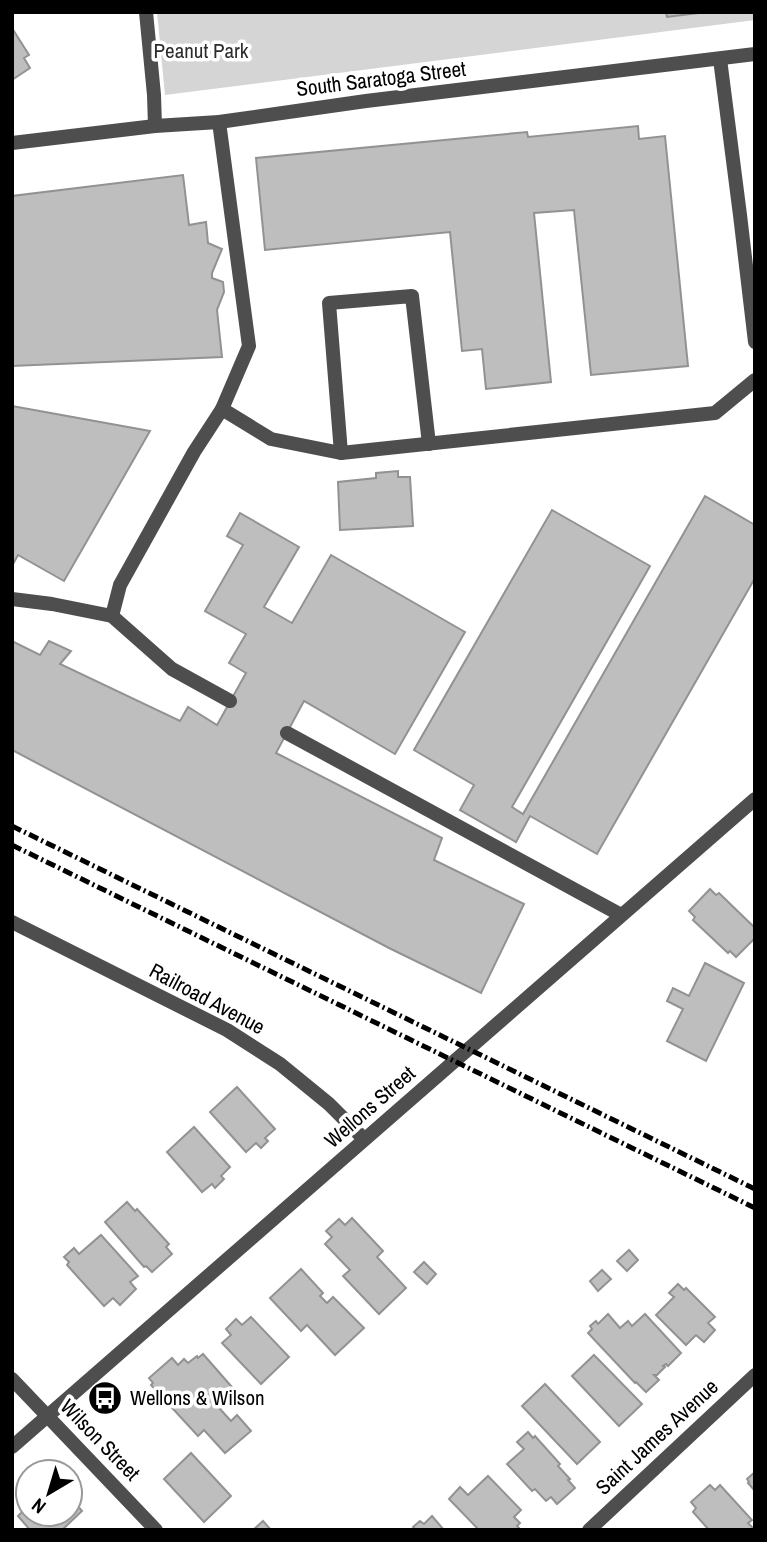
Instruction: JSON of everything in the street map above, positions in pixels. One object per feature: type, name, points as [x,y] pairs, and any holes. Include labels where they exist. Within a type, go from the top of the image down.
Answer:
[{"type":"street","points":[[146,12],[155,125]]},
{"type":"street","name":"South Saratoga Street","points":[[12,143],[155,125],[219,122],[366,101],[755,54]]},
{"type":"street","points":[[720,59],[755,341]]},
{"type":"street","points":[[112,616],[120,584],[194,452],[222,409],[250,346],[219,122]]},
{"type":"street","points":[[341,453],[329,303],[412,296],[429,444]]},
{"type":"street","points":[[222,409],[271,439],[341,453],[715,414],[755,380]]},
{"type":"street","points":[[12,599],[112,616],[172,669],[230,701]]},
{"type":"street","points":[[287,733],[621,915]]},
{"type":"street","name":"Wellons Street","points":[[12,1447],[755,799]]},
{"type":"street","name":"Railroad Avenue","points":[[12,922],[227,1031],[280,1064],[329,1104],[364,1139]]},
{"type":"street","name":"Saint James Avenue","points":[[589,1530],[755,1376]]},
{"type":"street","name":"Wilson Street","points":[[12,1379],[156,1530]]},
{"type":"green space","name":"Peanut Park","points":[[157,12],[755,12],[755,20],[165,95]]},
{"type":"building","points":[[666,12],[707,12],[667,17]]},
{"type":"building","points":[[12,28],[29,55],[24,58],[30,68],[12,80]]},
{"type":"building","points":[[638,126],[639,139],[665,136],[688,366],[591,375],[574,210],[534,213],[551,382],[486,389],[482,349],[462,351],[450,232],[265,250],[256,158],[527,132],[528,137]]},
{"type":"building","points":[[183,175],[189,225],[206,222],[208,243],[222,249],[212,278],[223,282],[224,292],[217,310],[222,357],[12,366],[12,196]]},
{"type":"building","points":[[12,406],[150,431],[64,581],[18,555],[12,566]]},
{"type":"building","points":[[398,471],[398,477],[410,477],[413,526],[340,530],[338,482],[376,478],[376,473]]},
{"type":"building","points":[[705,496],[755,525],[755,578],[597,854],[530,816],[516,842],[460,810],[474,785],[414,750],[552,510],[650,566],[512,807],[523,814]]},
{"type":"building","points":[[240,513],[299,547],[264,607],[292,623],[331,555],[465,632],[395,754],[304,701],[276,753],[442,838],[434,860],[524,904],[481,993],[389,948],[12,750],[12,641],[40,655],[49,641],[71,651],[60,664],[180,721],[188,707],[217,725],[246,673],[229,663],[246,634],[205,611],[243,545],[227,536]]},
{"type":"building","points":[[710,889],[716,895],[719,893],[755,928],[755,938],[736,957],[730,951],[728,953],[693,920],[695,917],[689,911]]},
{"type":"building","points":[[705,963],[744,983],[706,1061],[667,1041],[683,1009],[667,1001],[673,988],[689,996]]},
{"type":"building","points":[[237,1087],[275,1129],[265,1138],[268,1141],[261,1148],[256,1143],[246,1152],[210,1112]]},
{"type":"building","points":[[194,1127],[230,1167],[215,1188],[212,1184],[202,1192],[167,1152]]},
{"type":"building","points":[[127,1202],[135,1211],[137,1209],[169,1244],[166,1247],[172,1254],[152,1272],[144,1267],[105,1222]]},
{"type":"building","points":[[352,1218],[383,1251],[377,1257],[406,1288],[379,1314],[343,1276],[350,1270],[325,1244],[332,1237],[326,1231],[339,1219],[345,1225]]},
{"type":"building","points":[[101,1235],[138,1276],[130,1282],[136,1289],[120,1305],[113,1298],[104,1306],[67,1265],[69,1262],[64,1257],[74,1248],[79,1254]]},
{"type":"building","points":[[629,1250],[638,1260],[627,1271],[617,1261]]},
{"type":"building","points":[[424,1262],[436,1274],[427,1284],[414,1272]]},
{"type":"building","points":[[301,1269],[323,1293],[320,1296],[327,1303],[333,1297],[364,1328],[335,1355],[307,1325],[301,1331],[270,1298]]},
{"type":"building","points":[[602,1270],[611,1279],[598,1291],[590,1281]]},
{"type":"building","points":[[678,1284],[684,1290],[686,1288],[715,1317],[708,1323],[715,1330],[704,1342],[696,1335],[686,1345],[656,1315],[674,1297],[669,1293]]},
{"type":"building","points":[[608,1314],[620,1328],[628,1321],[632,1326],[645,1314],[681,1353],[654,1375],[659,1380],[646,1392],[588,1333],[592,1329],[590,1326],[596,1321],[598,1324]]},
{"type":"building","points":[[251,1317],[289,1357],[261,1384],[222,1343],[231,1335],[226,1329],[236,1319],[242,1325]]},
{"type":"building","points":[[203,1354],[238,1394],[220,1409],[231,1421],[237,1415],[251,1431],[225,1453],[204,1430],[198,1436],[151,1385],[153,1383],[149,1378],[172,1358],[178,1365],[184,1359],[188,1363]]},
{"type":"building","points":[[594,1355],[642,1404],[619,1426],[572,1376]]},
{"type":"building","points":[[545,1384],[600,1442],[577,1464],[522,1406]]},
{"type":"building","points":[[528,1432],[533,1438],[535,1436],[560,1464],[558,1466],[575,1488],[557,1504],[551,1497],[546,1501],[535,1489],[532,1491],[507,1464],[524,1449],[517,1442]]},
{"type":"building","points":[[191,1453],[231,1496],[204,1522],[164,1479]]},
{"type":"building","points":[[755,1472],[755,1491],[747,1479]]},
{"type":"building","points":[[488,1476],[521,1510],[514,1517],[520,1523],[517,1526],[521,1530],[479,1530],[449,1499],[460,1487],[468,1495]]},
{"type":"building","points":[[710,1485],[715,1490],[720,1485],[752,1520],[748,1523],[754,1529],[709,1530],[693,1512],[696,1508],[691,1502]]},
{"type":"building","points":[[432,1516],[444,1530],[416,1530],[413,1527],[420,1521],[424,1524]]},
{"type":"building","points":[[263,1521],[271,1530],[253,1530]]},
{"type":"building","points":[[28,1528],[64,1528],[62,1530]]},
{"type":"railway","points":[[12,826],[755,1189]]},
{"type":"railway","points":[[12,845],[755,1208]]},
{"type":"place","name":"Wellons & Wilson","points":[[105,1398]]}]
